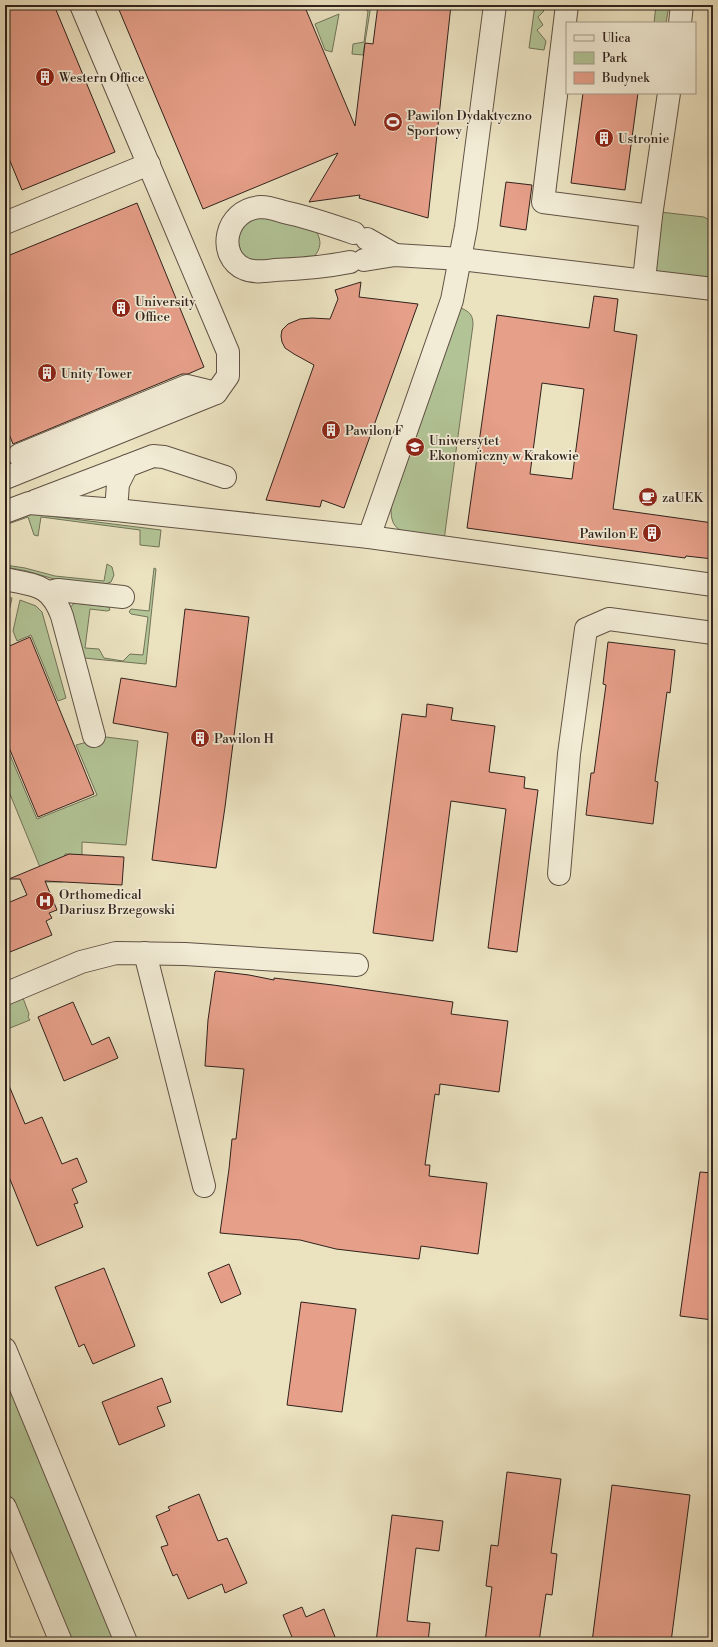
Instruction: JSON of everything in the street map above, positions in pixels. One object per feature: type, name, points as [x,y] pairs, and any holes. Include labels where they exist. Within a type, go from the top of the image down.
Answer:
[{"type":"street","points":[[5,478],[216,393],[228,376],[228,352],[81,5]]},
{"type":"street","points":[[369,537],[452,300],[461,259],[495,5]]},
{"type":"street","points":[[567,5],[543,202],[651,216]]},
{"type":"street","points":[[680,22],[682,5]]},
{"type":"street","points":[[644,280],[651,216],[669,94]]},
{"type":"street","points":[[5,223],[149,164]]},
{"type":"street","points":[[394,255],[360,236],[313,218],[261,208],[249,210],[238,215],[231,225],[228,237],[231,255],[235,262],[246,270],[257,271],[315,268],[394,255],[461,259],[713,289]]},
{"type":"street","points":[[19,455],[187,386],[216,393]]},
{"type":"street","points":[[5,512],[153,456],[164,457],[225,478]]},
{"type":"street","points":[[116,510],[118,484],[127,466]]},
{"type":"street","points":[[29,503],[116,510],[369,537],[713,585]]},
{"type":"street","points":[[5,579],[43,588],[50,592],[58,606],[94,736]]},
{"type":"street","points":[[50,592],[58,590],[123,598]]},
{"type":"street","points":[[559,874],[569,754],[586,629],[609,619],[713,633]]},
{"type":"street","points":[[5,994],[81,962],[116,953],[145,953],[357,965]]},
{"type":"street","points":[[145,953],[204,1186]]},
{"type":"street","points":[[5,1349],[126,1642]]},
{"type":"street","points":[[5,1507],[60,1642]]},
{"type":"green space","points":[[358,5],[371,5],[363,55],[352,54],[353,44],[364,42],[368,11]]},
{"type":"green space","points":[[535,5],[539,5],[544,11],[538,17],[543,25],[537,30],[546,41],[544,50],[529,48]]},
{"type":"green space","points":[[656,5],[669,5],[666,22],[654,22]]},
{"type":"green space","points":[[339,14],[332,52],[325,50],[315,24]]},
{"type":"green space","points":[[660,212],[704,217],[713,222],[713,280],[658,273],[656,270]]},
{"type":"green space","points":[[259,216],[316,231],[320,244],[314,257],[258,261],[245,257],[238,242],[241,227]]},
{"type":"green space","points":[[461,308],[470,314],[473,325],[444,540],[400,530],[393,522],[391,507]]},
{"type":"green space","points":[[33,514],[161,530],[159,547],[140,545],[140,530],[41,517],[38,536],[34,535],[28,517],[5,525],[5,522]]},
{"type":"green space","points":[[107,564],[112,567],[114,575],[111,582],[105,584],[54,579],[27,571],[5,567],[5,565],[25,568],[55,576],[104,581]]},
{"type":"green space","points":[[154,568],[156,569],[146,664],[84,658],[70,608],[74,603],[109,607],[110,610],[90,609],[85,648],[99,649],[104,658],[123,661],[130,654],[143,655],[148,617],[131,614],[129,612],[131,609],[149,611]]},
{"type":"green space","points":[[5,597],[12,598],[5,630]]},
{"type":"green space","points":[[20,600],[36,606],[42,612],[66,698],[58,701],[31,635],[17,641],[13,631]]},
{"type":"green space","points":[[106,737],[138,741],[126,845],[82,842],[82,855],[65,854],[63,882],[46,882],[5,782],[5,743],[37,819],[97,795],[76,745]]},
{"type":"green space","points":[[23,998],[30,1020],[5,1030],[5,1005]]},
{"type":"green space","points":[[5,1366],[119,1642],[68,1642],[5,1489]]},
{"type":"building","name":"Western Office","points":[[5,5],[54,5],[115,152],[22,190],[5,149]]},
{"type":"building","points":[[117,5],[304,5],[355,126],[365,43],[373,44],[378,5],[451,5],[428,218],[359,198],[360,195],[309,202],[338,153],[203,209]]},
{"type":"building","name":"Ustronie","points":[[583,94],[638,94],[625,190],[571,183]]},
{"type":"building","points":[[506,182],[532,185],[526,230],[500,226]]},
{"type":"building","name":"University Office","points":[[137,203],[204,367],[188,374],[182,374],[13,444],[5,424],[5,257]]},
{"type":"building","name":"Pawilon F","points":[[361,282],[359,297],[418,304],[344,508],[322,500],[320,507],[266,500],[314,365],[285,348],[281,336],[282,330],[288,324],[300,319],[330,319],[338,299],[335,290]]},
{"type":"building","points":[[594,296],[618,299],[614,331],[637,335],[613,509],[713,523],[713,559],[686,556],[685,558],[467,528],[497,315],[589,328]],"holes":[[[542,383],[584,389],[572,479],[530,474]]]},
{"type":"building","name":"Pawilon H","points":[[185,609],[249,617],[216,868],[152,860],[168,733],[113,723],[121,678],[176,687]]},
{"type":"building","points":[[30,637],[94,794],[38,817],[5,738],[5,648]]},
{"type":"building","points":[[608,642],[675,650],[670,693],[667,692],[655,781],[658,782],[653,824],[586,815],[591,773],[594,773],[606,685],[603,684]]},
{"type":"building","points":[[427,704],[453,708],[451,720],[495,726],[489,772],[525,777],[524,788],[538,790],[517,952],[488,948],[506,809],[451,801],[433,941],[373,933],[402,714],[426,717]]},
{"type":"building","points":[[69,854],[124,857],[122,885],[45,881],[57,910],[49,913],[52,918],[46,921],[52,935],[5,954],[5,904],[27,895],[20,879],[9,879]]},
{"type":"building","points":[[216,971],[274,980],[274,978],[333,985],[453,1002],[451,1014],[508,1021],[499,1092],[440,1084],[439,1095],[435,1094],[425,1165],[430,1165],[429,1176],[487,1183],[478,1254],[421,1246],[419,1259],[336,1249],[300,1240],[220,1233],[232,1139],[236,1139],[244,1069],[205,1066],[208,1020]]},
{"type":"building","points":[[73,1002],[92,1045],[109,1037],[118,1058],[64,1081],[38,1017]]},
{"type":"building","points":[[5,1076],[25,1124],[42,1117],[62,1164],[77,1158],[87,1182],[72,1189],[78,1203],[74,1204],[83,1227],[37,1246],[5,1167]]},
{"type":"building","points":[[700,1172],[713,1173],[713,1320],[680,1316]]},
{"type":"building","points":[[229,1264],[241,1294],[221,1303],[208,1273]]},
{"type":"building","points":[[104,1268],[135,1346],[93,1364],[84,1344],[79,1347],[55,1287]]},
{"type":"building","points":[[301,1302],[356,1309],[342,1412],[287,1405]]},
{"type":"building","points":[[162,1378],[171,1402],[157,1407],[165,1426],[119,1445],[102,1402]]},
{"type":"building","points":[[507,1472],[561,1479],[551,1553],[557,1554],[552,1595],[546,1594],[539,1642],[485,1642],[492,1587],[486,1586],[491,1545],[498,1546]]},
{"type":"building","points":[[612,1485],[690,1495],[671,1642],[592,1642]]},
{"type":"building","points":[[199,1494],[218,1541],[227,1538],[247,1583],[225,1593],[222,1584],[188,1599],[177,1574],[173,1576],[161,1547],[168,1545],[156,1516],[170,1510],[168,1507]]},
{"type":"building","points":[[392,1515],[443,1521],[439,1551],[416,1548],[407,1621],[430,1623],[428,1642],[376,1642]]},
{"type":"building","points":[[302,1607],[306,1617],[324,1609],[337,1642],[294,1642],[283,1615]]},
{"type":"place","name":"Western Office","points":[[45,77]]},
{"type":"place","name":"Pawilon Dydaktyczno Sportowy","points":[[393,122]]},
{"type":"place","name":"Ustronie","points":[[604,138]]},
{"type":"place","name":"University Office","points":[[121,308]]},
{"type":"place","name":"Unity Tower","points":[[47,373]]},
{"type":"place","name":"Pawilon F","points":[[331,430]]},
{"type":"place","name":"Uniwersytet Ekonomiczny w Krakowie","points":[[415,447]]},
{"type":"place","name":"zaUEK","points":[[648,497]]},
{"type":"place","name":"Pawilon E","points":[[652,533]]},
{"type":"place","name":"Pawilon H","points":[[200,738]]},
{"type":"place","name":"Orthomedical Dariusz Brzegowski","points":[[45,901]]}]
